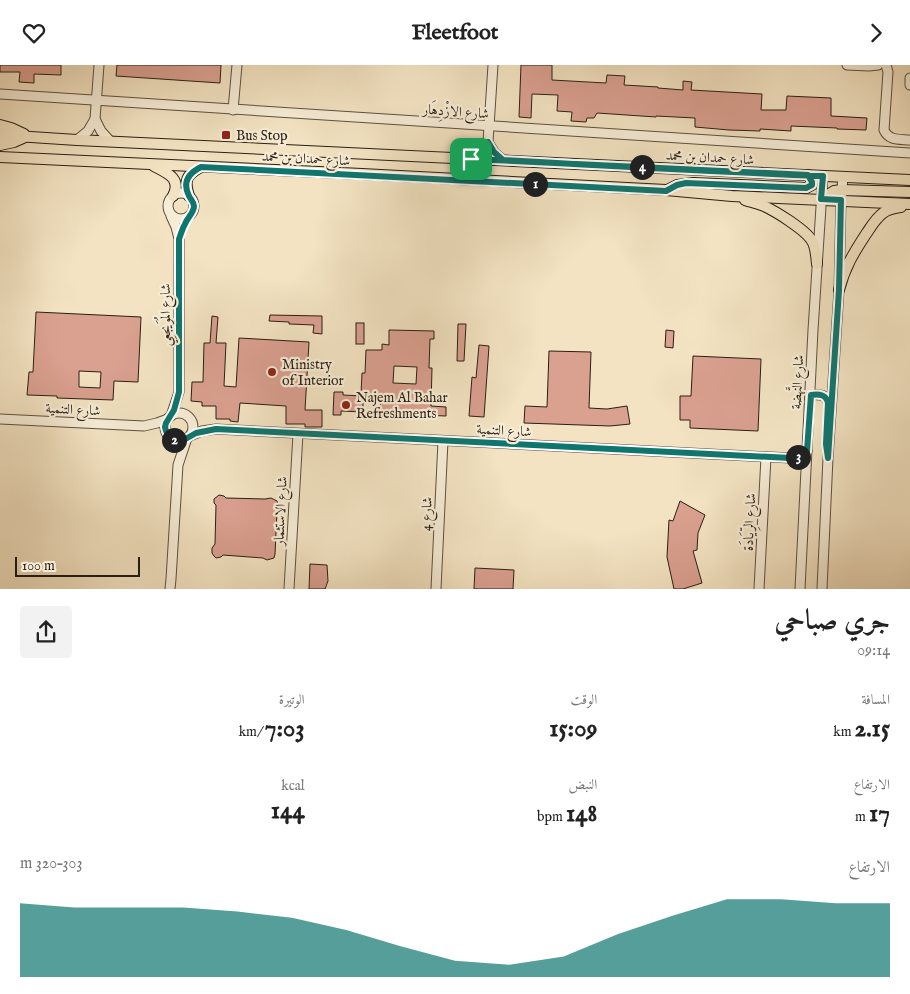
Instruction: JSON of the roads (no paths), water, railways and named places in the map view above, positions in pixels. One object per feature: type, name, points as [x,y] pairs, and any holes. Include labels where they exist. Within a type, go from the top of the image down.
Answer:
[{"type":"main road","points":[[0,125],[17,130],[27,137]]},
{"type":"main road","name":"شارع حمدان بن محمد","points":[[0,135],[910,180]]},
{"type":"main road","points":[[0,145],[27,137]]},
{"type":"main road","name":"شارع حمدان بن محمد","points":[[0,157],[732,196],[821,199],[842,195],[910,205]]},
{"type":"main road","points":[[151,164],[174,179],[176,189],[172,196]]},
{"type":"main road","points":[[189,196],[186,187],[187,179],[192,172],[201,167]]},
{"type":"main road","points":[[666,191],[677,185],[694,183],[806,188],[812,185],[808,175]]},
{"type":"main road","points":[[842,195],[910,192]]},
{"type":"main road","points":[[732,196],[766,207],[804,232],[814,245],[817,264]]},
{"type":"main road","points":[[839,290],[850,260],[876,219],[893,208],[910,205]]},
{"type":"street","points":[[77,140],[88,131],[95,119],[99,65]]},
{"type":"street","points":[[234,110],[237,65]]},
{"type":"street","points":[[471,159],[481,152],[488,142],[493,65]]},
{"type":"street","points":[[847,65],[878,65]]},
{"type":"street","points":[[886,65],[888,72],[884,130],[893,139],[910,140]]},
{"type":"street","points":[[910,78],[910,85]]},
{"type":"street","name":"شارع الازْدِهَار","points":[[0,95],[910,153]]},
{"type":"street","points":[[95,119],[101,131],[110,141]]},
{"type":"street","points":[[488,142],[494,152],[503,160]]},
{"type":"street","name":"شارع النَّهضة","points":[[800,589],[823,176]]},
{"type":"street","points":[[822,589],[839,290],[843,177]]},
{"type":"street","points":[[181,193],[189,196],[194,208],[192,213],[181,220],[174,218],[168,210],[168,201],[172,196],[181,193]]},
{"type":"street","name":"شارع المُوَيجعِي","points":[[170,417],[179,392],[179,239],[171,215]]},
{"type":"street","name":"شارع المُوَيجعِي","points":[[179,239],[188,217]]},
{"type":"street","name":"شارع المُوَيجعِي","points":[[179,392],[189,418]]},
{"type":"street","points":[[811,395],[821,395],[828,399],[826,444],[828,458]]},
{"type":"street","points":[[171,589],[178,465],[175,450],[165,427],[170,417],[180,413],[189,418],[193,428],[178,465]]},
{"type":"street","name":"شارع التنمية","points":[[144,426],[170,417]]},
{"type":"street","name":"شارع التنمية","points":[[189,418],[203,426],[216,429],[298,434],[790,458],[799,457],[807,451]]},
{"type":"street","name":"شارع التنمية","points":[[0,419],[144,426],[169,436]]},
{"type":"street","name":"شارع التنمية","points":[[189,437],[202,431],[216,429]]},
{"type":"street","name":"شارع الاستثمار","points":[[289,589],[298,434]]},
{"type":"street","points":[[169,436],[178,441],[189,437]]},
{"type":"street","name":"شارع 4","points":[[436,589],[443,441]]},
{"type":"street","name":"شارع الرِّيَادَة","points":[[759,589],[766,457]]},
{"type":"street","points":[[790,458],[806,472]]},
{"type":"place","name":"Bus Stop","points":[[226,135]]},
{"type":"place","name":"Ministry of Interior","points":[[272,372]]},
{"type":"place","name":"Najem Al Bahar Refreshments","points":[[346,405]]}]
